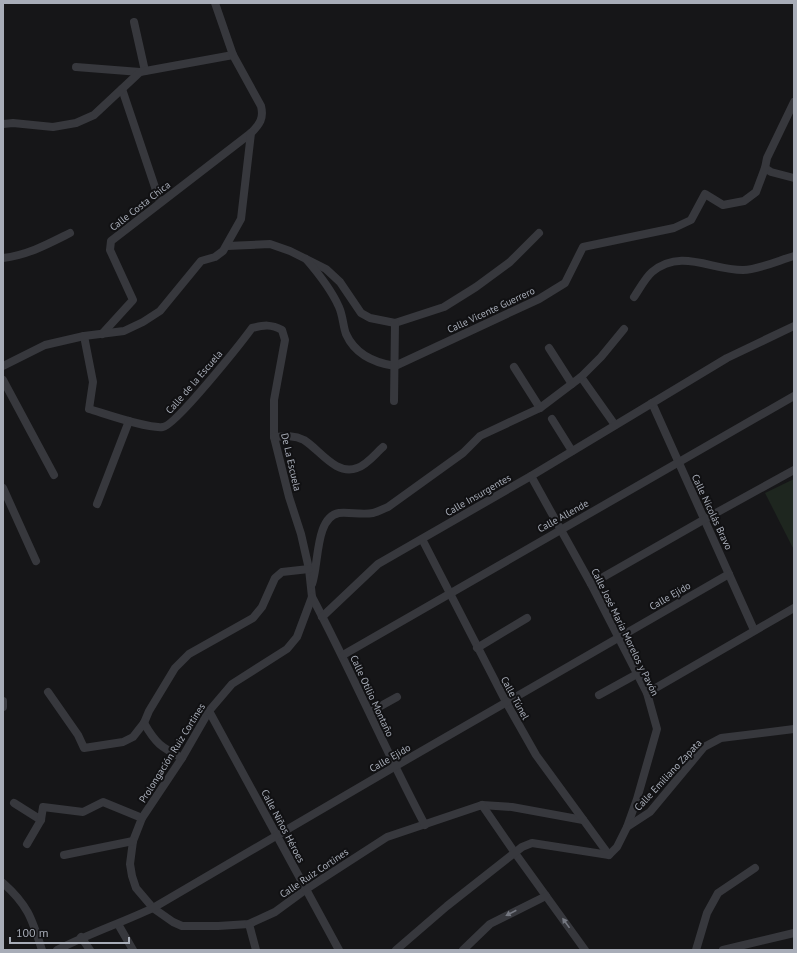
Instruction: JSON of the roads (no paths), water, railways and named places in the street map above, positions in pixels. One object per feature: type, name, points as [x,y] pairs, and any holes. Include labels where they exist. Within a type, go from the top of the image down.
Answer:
[{"type":"street","points":[[76,67],[142,71],[233,55],[215,3]]},
{"type":"street","points":[[134,22],[142,71]]},
{"type":"street","name":"Calle Costa Chica","points":[[102,334],[133,300],[110,250],[111,241],[251,133],[259,125],[263,115],[261,106],[233,55]]},
{"type":"street","points":[[3,124],[13,123],[53,127],[76,123],[94,115],[142,71]]},
{"type":"street","points":[[122,89],[160,202]]},
{"type":"street","points":[[794,102],[767,158],[766,168],[771,172],[794,178]]},
{"type":"street","points":[[3,366],[45,344],[84,336],[124,331],[143,322],[160,311],[201,261],[220,255],[227,246],[241,218],[251,133]]},
{"type":"street","name":"Calle Vicente Guerrero","points":[[395,366],[539,299],[565,283],[584,247],[602,242],[661,231],[691,220],[705,194],[723,206],[744,201],[756,192],[766,168]]},
{"type":"street","points":[[3,258],[17,256],[39,248],[70,233]]},
{"type":"street","points":[[227,246],[270,244],[306,259],[326,269],[340,282],[361,313],[370,318],[395,323],[444,307],[476,287],[510,262],[539,233]]},
{"type":"street","points":[[634,298],[651,273],[664,264],[690,260],[718,268],[745,270],[794,256]]},
{"type":"street","points":[[306,259],[332,293],[340,310],[346,335],[359,353],[381,364],[395,366]]},
{"type":"street","points":[[394,401],[395,323]]},
{"type":"street","name":"Calle de la Escuela","points":[[84,336],[93,382],[89,409],[129,421],[157,427],[169,425],[219,370],[252,328],[263,325],[274,325],[282,330]]},
{"type":"street","name":"Calle Insurgentes","points":[[322,617],[378,564],[531,476],[727,358],[794,326]]},
{"type":"street","points":[[311,587],[316,574],[321,531],[327,520],[338,513],[374,513],[388,507],[463,453],[480,436],[540,408],[572,384],[601,357],[624,329]]},
{"type":"street","name":"De La Escuela","points":[[282,330],[285,340],[274,400],[274,437],[289,497],[301,534],[312,597]]},
{"type":"street","points":[[550,348],[572,384]]},
{"type":"street","points":[[514,367],[540,408]]},
{"type":"street","points":[[581,377],[616,425]]},
{"type":"street","points":[[3,380],[54,475]]},
{"type":"street","name":"Calle Allende","points":[[343,655],[794,396]]},
{"type":"street","name":"Calle Nicolás Bravo","points":[[652,403],[754,630]]},
{"type":"street","points":[[552,419],[572,451]]},
{"type":"street","points":[[97,504],[129,421]]},
{"type":"street","points":[[274,437],[292,436],[305,440],[329,461],[346,470],[357,468],[366,463],[383,447]]},
{"type":"street","points":[[591,584],[794,470]]},
{"type":"street","name":"Calle José María Morelos y Pavón","points":[[531,476],[591,584],[647,693],[657,729],[627,828]]},
{"type":"street","points":[[3,488],[36,561]]},
{"type":"street","name":"Calle Túnel","points":[[422,538],[477,648],[536,755],[609,855]]},
{"type":"street","points":[[48,692],[78,735],[84,748],[123,742],[133,737],[144,723],[149,711],[175,668],[190,654],[253,618],[262,607],[275,578],[282,572],[308,569]]},
{"type":"street","name":"Calle Ejido","points":[[57,950],[82,937],[118,924],[153,908],[729,574]]},
{"type":"street","name":"Calle Otilio Montaño","points":[[312,597],[343,655],[394,767],[425,825]]},
{"type":"street","name":"Prolongación Ruiz Cortines","points":[[142,818],[182,758],[209,711],[232,684],[287,649],[297,637],[312,597]]},
{"type":"street","points":[[647,693],[794,608]]},
{"type":"street","points":[[477,648],[528,618]]},
{"type":"street","points":[[599,695],[637,674]]},
{"type":"street","points":[[370,712],[397,697]]},
{"type":"street","points":[[3,701],[3,707]]},
{"type":"street","name":"Calle Niños Héroes","points":[[209,711],[339,950]]},
{"type":"street","points":[[144,723],[153,739],[161,746],[182,758]]},
{"type":"street","name":"Calle Emiliano Zapata","points":[[609,855],[617,847],[627,828],[650,812],[704,747],[721,738],[794,729]]},
{"type":"street","points":[[27,844],[41,820],[43,808],[83,812],[104,802],[142,818]]},
{"type":"street","points":[[14,803],[41,820]]},
{"type":"street","points":[[482,805],[515,854],[585,950]]},
{"type":"street","name":"Calle Ruiz Cortines","points":[[142,818],[133,841],[130,864],[136,888],[153,908],[173,922],[182,926],[249,924],[276,912],[305,890],[387,837],[482,805],[512,807],[583,820]]},
{"type":"street","points":[[64,855],[133,841]]},
{"type":"street","points":[[396,950],[447,906],[522,847],[532,843],[609,855]]},
{"type":"street","points":[[696,950],[707,913],[718,893],[755,868]]},
{"type":"street","points":[[3,883],[18,897],[26,908],[42,950]]},
{"type":"street","points":[[463,950],[490,924],[546,896]]},
{"type":"street","points":[[118,924],[133,950]]},
{"type":"street","points":[[249,924],[256,950]]},
{"type":"street","points":[[723,950],[794,933]]},
{"type":"street","points":[[82,937],[90,950]]}]
